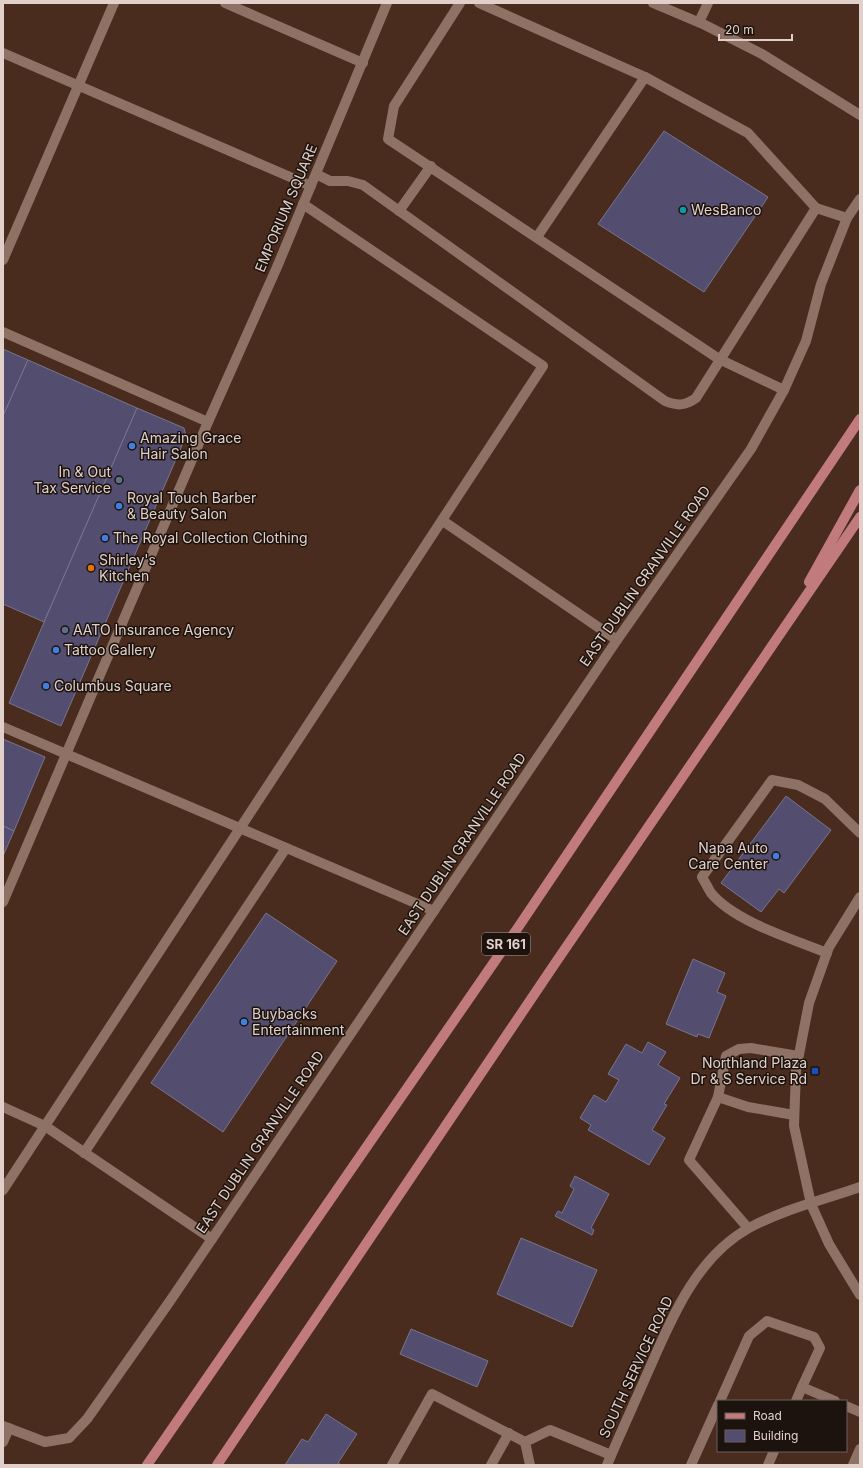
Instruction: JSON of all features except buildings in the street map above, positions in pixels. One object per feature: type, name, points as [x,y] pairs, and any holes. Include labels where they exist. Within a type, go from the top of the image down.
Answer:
[{"type":"main road","name":"SR 161","points":[[147,1465],[517,929],[860,419]]},
{"type":"main road","points":[[778,638],[860,490]]},
{"type":"main road","points":[[216,1465],[860,517]]},
{"type":"street","points":[[3,260],[114,3]]},
{"type":"street","points":[[225,3],[363,62]]},
{"type":"street","name":"EMPORIUM SQUARE","points":[[66,754],[311,186],[387,3]]},
{"type":"street","points":[[460,3],[394,106],[388,139],[431,166],[719,359],[784,390]]},
{"type":"street","points":[[479,3],[644,77],[748,133],[816,208],[848,218]]},
{"type":"street","points":[[653,3],[699,22],[762,54],[860,116]]},
{"type":"street","points":[[699,22],[708,3]]},
{"type":"street","points":[[3,53],[311,186]]},
{"type":"street","points":[[537,237],[644,77]]},
{"type":"street","points":[[399,211],[431,166]]},
{"type":"street","points":[[316,174],[330,181],[348,181],[363,185],[665,401],[675,406],[683,405],[696,398],[719,359],[816,208]]},
{"type":"street","name":"EAST DUBLIN GRANVILLE ROAD","points":[[6,1427],[45,1442],[69,1438],[87,1419],[212,1239],[617,640],[751,449],[784,390],[806,341],[821,284],[848,218],[860,199]]},
{"type":"street","points":[[3,1190],[443,521],[543,366],[303,204]]},
{"type":"street","points":[[3,332],[208,422]]},
{"type":"street","points":[[443,521],[617,640]]},
{"type":"street","points":[[3,727],[434,911]]},
{"type":"street","points":[[3,902],[66,754]]},
{"type":"street","points":[[827,953],[774,932],[736,913],[712,893],[702,876],[772,780],[798,784],[826,798],[860,832]]},
{"type":"street","points":[[84,1153],[286,848]]},
{"type":"street","points":[[860,897],[827,953],[809,1003],[796,1070],[794,1115],[794,1126],[811,1204],[829,1244],[860,1295]]},
{"type":"street","points":[[748,1228],[689,1160],[718,1097],[726,1056],[739,1049],[751,1048],[798,1056]]},
{"type":"street","points":[[718,1097],[748,1107],[794,1115]]},
{"type":"street","points":[[3,1107],[45,1126],[212,1239]]},
{"type":"street","name":"SOUTH SERVICE ROAD","points":[[607,1465],[674,1314],[695,1280],[719,1250],[748,1228],[783,1212],[860,1187]]},
{"type":"street","points":[[720,1400],[749,1336],[767,1321],[814,1337],[820,1348],[796,1400]]},
{"type":"street","points":[[802,1387],[833,1400]]},
{"type":"street","points":[[392,1465],[432,1394],[526,1442]]},
{"type":"street","points":[[847,1406],[860,1412]]},
{"type":"street","points":[[691,1465],[717,1407]]},
{"type":"street","points":[[3,1442],[6,1427]]},
{"type":"street","points":[[526,1442],[550,1430],[611,1455]]},
{"type":"street","points":[[491,1465],[509,1433]]},
{"type":"street","points":[[526,1442],[530,1465]]},
{"type":"street","points":[[853,1465],[860,1449]]},
{"type":"street","points":[[768,1465],[774,1452]]},
{"type":"shaded area","points":[[3,3],[653,3],[665,8],[668,3],[860,3],[860,1465],[3,1465]]},
{"type":"place","name":"WesBanco","points":[[683,210]]},
{"type":"place","name":"Amazing Grace Hair Salon","points":[[132,446]]},
{"type":"place","name":"In & Out Tax Service","points":[[119,480]]},
{"type":"place","name":"Royal Touch Barber & Beauty Salon","points":[[119,506]]},
{"type":"place","name":"The Royal Collection Clothing","points":[[105,538]]},
{"type":"place","name":"Shirley's Kitchen","points":[[91,568]]},
{"type":"place","name":"AATO Insurance Agency","points":[[65,630]]},
{"type":"place","name":"Tattoo Gallery","points":[[56,650]]},
{"type":"place","name":"Columbus Square","points":[[46,686]]},
{"type":"place","name":"Napa Auto Care Center","points":[[776,856]]},
{"type":"place","name":"Buybacks Entertainment","points":[[244,1022]]},
{"type":"place","name":"Northland Plaza Dr & S Service Rd","points":[[815,1071]]}]
